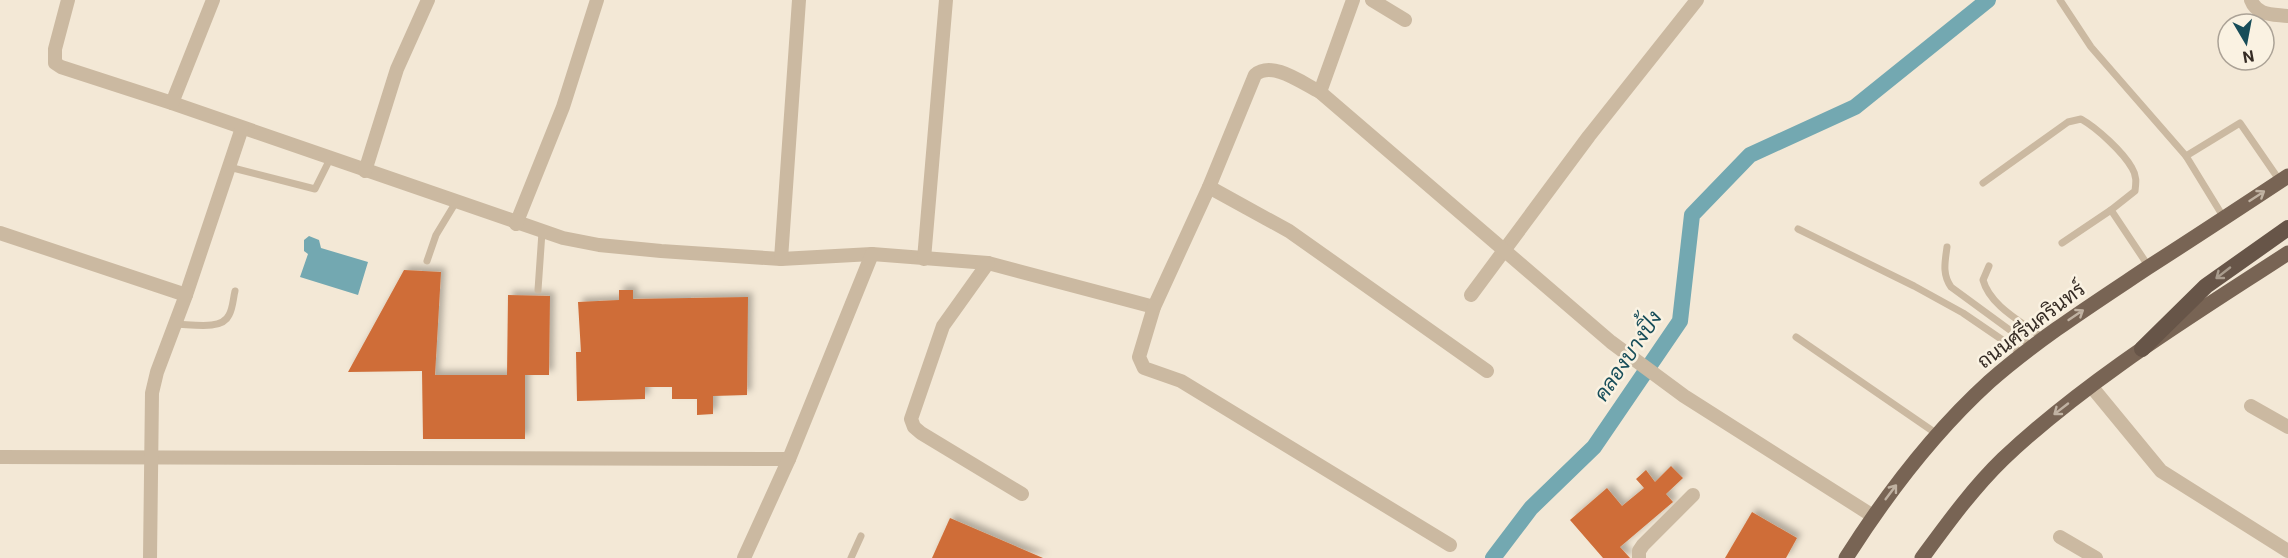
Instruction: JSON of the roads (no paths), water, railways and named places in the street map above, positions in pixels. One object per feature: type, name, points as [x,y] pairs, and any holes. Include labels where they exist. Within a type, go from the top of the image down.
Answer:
[{"type":"highway","points":[[2142,349],[2206,286],[2288,228]]},
{"type":"main road","name":"ถนนศรีนครินทร์","points":[[1846,558],[1873,516],[1938,435],[1988,384],[2033,346],[2284,179]]},
{"type":"main road","points":[[1922,558],[1966,501],[2002,460],[2054,415],[2142,349],[2288,253]]},
{"type":"street","points":[[68,0],[55,49],[56,63],[61,67],[172,103],[542,232],[599,245],[781,259],[872,254],[988,263],[1154,307]]},
{"type":"street","points":[[172,103],[213,0]]},
{"type":"street","points":[[365,171],[396,69],[428,0]]},
{"type":"street","points":[[516,224],[563,107],[597,0]]},
{"type":"street","points":[[781,259],[799,0]]},
{"type":"street","points":[[924,259],[945,0]]},
{"type":"street","points":[[1320,92],[1353,0]]},
{"type":"street","points":[[1372,0],[1405,20]]},
{"type":"street","points":[[1471,295],[1588,136],[1697,0]]},
{"type":"street","points":[[2251,0],[2259,12],[2288,16]]},
{"type":"street","points":[[1450,545],[1181,381],[1144,368],[1139,357],[1154,307],[1209,187],[1255,75],[1260,70],[1268,69],[1278,72],[1320,92],[1611,342],[1684,396],[1873,516]]},
{"type":"street","points":[[150,558],[152,393],[157,372],[186,295],[242,128]]},
{"type":"street","points":[[1209,187],[1289,231],[1487,372]]},
{"type":"street","points":[[0,233],[186,295]]},
{"type":"street","points":[[744,558],[789,459],[872,254]]},
{"type":"street","points":[[988,263],[943,326],[911,419],[914,427],[921,433],[1022,494]]},
{"type":"street","points":[[2091,386],[2161,471],[2286,551]]},
{"type":"street","points":[[2251,406],[2288,427]]},
{"type":"street","points":[[0,457],[789,459]]},
{"type":"street","points":[[1639,558],[1639,551],[1643,545],[1693,495]]},
{"type":"street","points":[[2060,537],[2096,558]]},
{"type":"lane","points":[[2060,0],[2091,47],[2186,156],[2224,218]]},
{"type":"lane","points":[[1983,183],[2068,122],[2080,118],[2114,146],[2132,168],[2137,181],[2135,191],[2062,243]]},
{"type":"lane","points":[[2186,156],[2240,123],[2284,179]]},
{"type":"lane","points":[[229,167],[315,189],[330,159]]},
{"type":"lane","points":[[427,261],[436,235],[456,202]]},
{"type":"lane","points":[[2111,210],[2149,267]]},
{"type":"lane","points":[[1798,229],[2033,346]]},
{"type":"lane","points":[[538,290],[542,232]]},
{"type":"lane","points":[[1947,247],[1943,270],[1951,287],[2033,346]]},
{"type":"lane","points":[[1989,266],[1983,280],[1988,293],[2033,346]]},
{"type":"lane","points":[[175,324],[215,325],[224,322],[230,315],[235,291]]},
{"type":"lane","points":[[1796,337],[1938,435]]},
{"type":"lane","points":[[851,558],[861,536]]},
{"type":"water","points":[[309,236],[319,240],[321,248],[368,262],[358,295],[300,277],[308,254],[304,251],[304,240]]},
{"type":"waterway","name":"คลองบางปิ้ง","points":[[1493,558],[1531,508],[1594,447],[1680,321],[1692,215],[1750,155],[1855,107],[1988,0]]}]
